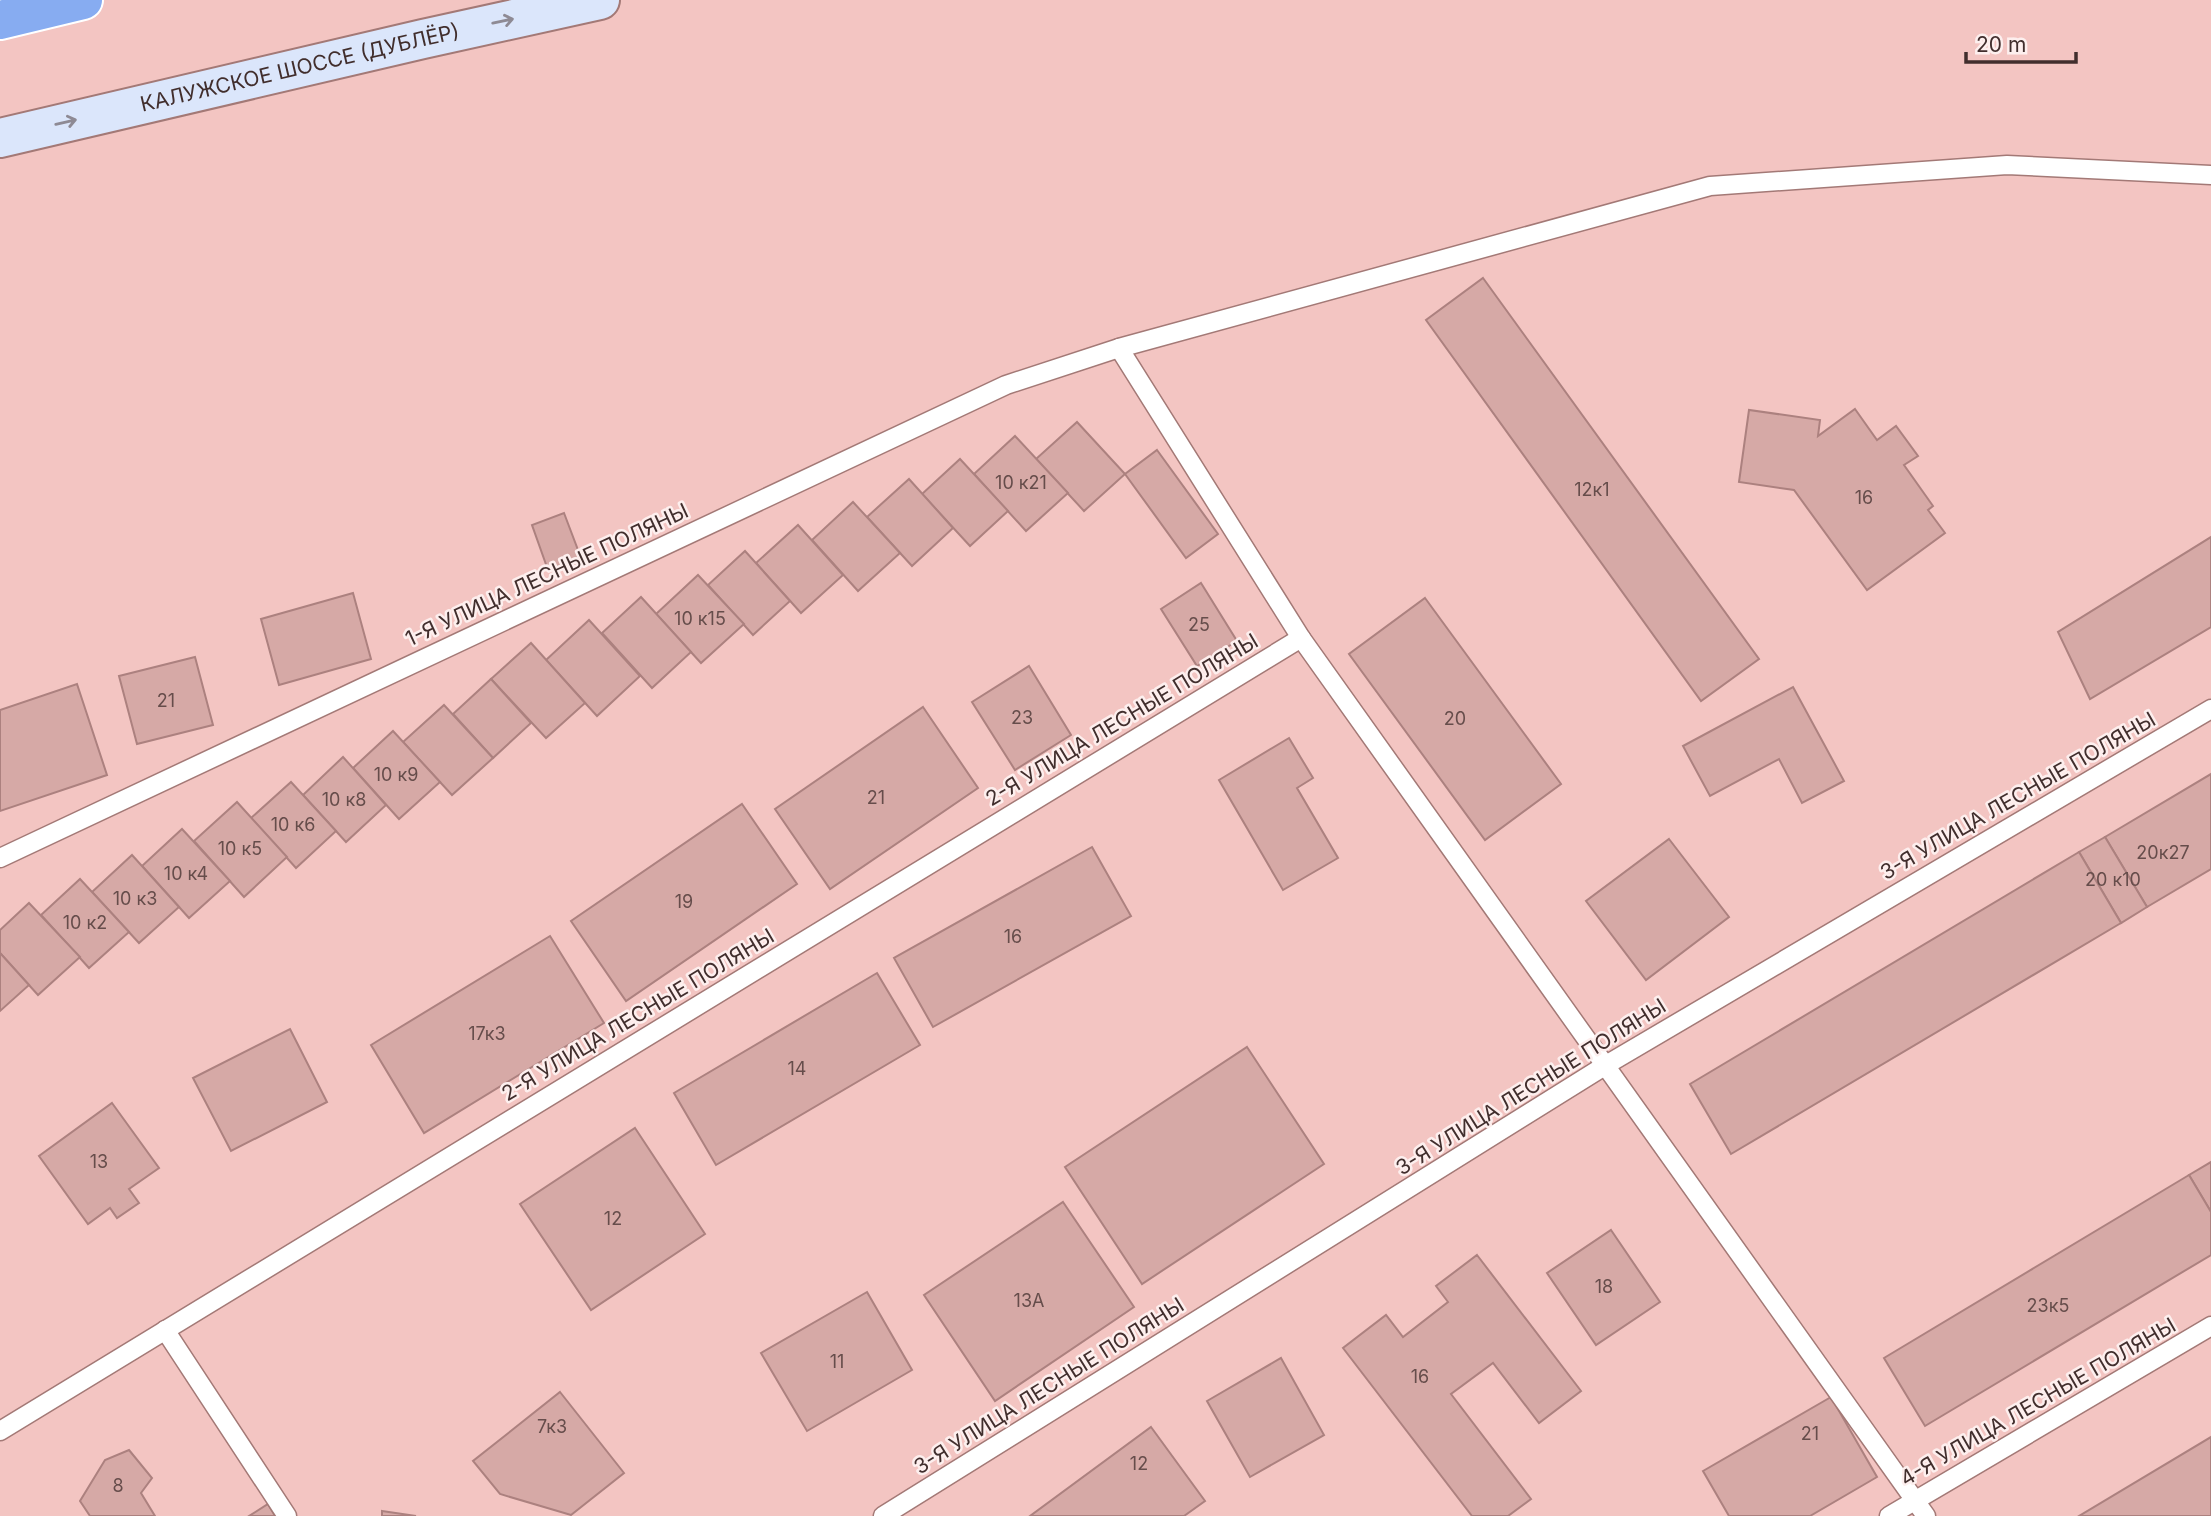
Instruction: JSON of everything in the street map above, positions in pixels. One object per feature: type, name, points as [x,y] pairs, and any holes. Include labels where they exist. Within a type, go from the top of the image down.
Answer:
[{"type":"highway","points":[[0,20],[83,0]]},
{"type":"main road","name":"КАЛУЖСКОЕ ШОССЕ (ДУБЛЁР)","points":[[0,138],[423,38],[600,0]]},
{"type":"lane","name":"1-Я УЛИЦА ЛЕСНЫЕ ПОЛЯНЫ","points":[[0,858],[1006,385],[1119,348],[1710,186],[2007,165],[2211,174]]},
{"type":"lane","points":[[1119,348],[1301,638],[1926,1516]]},
{"type":"lane","name":"2-Я УЛИЦА ЛЕСНЫЕ ПОЛЯНЫ","points":[[0,1431],[1301,638]]},
{"type":"lane","name":"3-Я УЛИЦА ЛЕСНЫЕ ПОЛЯНЫ","points":[[883,1516],[1606,1065],[2211,709]]},
{"type":"lane","name":"4-Я УЛИЦА ЛЕСНЫЕ ПОЛЯНЫ","points":[[1889,1516],[2211,1326]]},
{"type":"lane","points":[[165,1330],[287,1516]]},
{"type":"building","points":[[1483,278],[1759,659],[1701,701],[1426,320]]},
{"type":"building","points":[[1855,409],[1877,440],[1896,426],[1918,456],[1904,465],[1933,506],[1928,510],[1945,533],[1867,590],[1794,490],[1739,482],[1749,410],[1820,420],[1818,436]]},
{"type":"building","points":[[1077,422],[1125,474],[1084,511],[1036,459]]},
{"type":"building","points":[[1015,436],[1068,493],[1026,531],[974,474]]},
{"type":"building","points":[[1157,450],[1218,534],[1186,558],[1125,474]]},
{"type":"building","points":[[960,459],[1008,511],[970,546],[922,494]]},
{"type":"building","points":[[909,479],[953,528],[912,566],[867,517]]},
{"type":"building","points":[[853,502],[900,553],[858,591],[812,540]]},
{"type":"building","points":[[564,513],[581,558],[548,570],[532,525]]},
{"type":"building","points":[[798,525],[843,575],[801,613],[756,563]]},
{"type":"building","points":[[2211,537],[2211,627],[2090,699],[2058,632]]},
{"type":"building","points":[[745,551],[790,601],[753,635],[708,585]]},
{"type":"building","points":[[698,575],[744,624],[701,663],[656,614]]},
{"type":"building","points":[[1201,583],[1237,641],[1197,666],[1161,609]]},
{"type":"building","points":[[353,593],[371,659],[279,685],[261,619]]},
{"type":"building","points":[[641,597],[691,652],[652,688],[602,633]]},
{"type":"building","points":[[1425,598],[1561,784],[1485,840],[1349,654]]},
{"type":"building","points":[[589,620],[640,676],[597,716],[546,660]]},
{"type":"building","points":[[531,643],[585,703],[546,738],[491,679]]},
{"type":"building","points":[[195,657],[213,725],[137,744],[119,676]]},
{"type":"building","points":[[1029,666],[1071,735],[1015,770],[972,702]]},
{"type":"building","points":[[491,679],[531,723],[493,758],[453,714]]},
{"type":"building","points":[[77,684],[107,775],[0,811],[0,710]]},
{"type":"building","points":[[1793,687],[1844,781],[1802,803],[1779,759],[1710,796],[1683,746]]},
{"type":"building","points":[[444,705],[493,758],[452,795],[403,742]]},
{"type":"building","points":[[923,707],[978,788],[830,889],[775,809]]},
{"type":"building","points":[[393,731],[440,782],[399,819],[353,768]]},
{"type":"building","points":[[1289,738],[1313,778],[1297,788],[1338,858],[1283,890],[1219,780]]},
{"type":"building","points":[[343,757],[386,805],[346,842],[303,795]]},
{"type":"building","points":[[2211,774],[2211,869],[2147,907],[2105,837]]},
{"type":"building","points":[[291,782],[336,831],[296,868],[251,818]]},
{"type":"building","points":[[237,802],[287,857],[244,897],[194,841]]},
{"type":"building","points":[[742,804],[797,884],[626,1001],[571,921]]},
{"type":"building","points":[[182,829],[230,881],[189,918],[142,866]]},
{"type":"building","points":[[2105,837],[2147,907],[2121,923],[2079,852]]},
{"type":"building","points":[[1669,839],[1729,917],[1646,980],[1586,901]]},
{"type":"building","points":[[1092,847],[1131,916],[933,1027],[894,958]]},
{"type":"building","points":[[2079,852],[2121,923],[1731,1154],[1690,1084]]},
{"type":"building","points":[[132,855],[179,907],[139,943],[92,892]]},
{"type":"building","points":[[80,879],[129,932],[89,968],[41,915]]},
{"type":"building","points":[[29,903],[80,957],[38,995],[0,953],[0,930]]},
{"type":"building","points":[[550,936],[604,1023],[424,1133],[371,1045]]},
{"type":"building","points":[[0,953],[29,985],[0,1011]]},
{"type":"building","points":[[877,973],[920,1045],[716,1165],[674,1093]]},
{"type":"building","points":[[290,1029],[327,1102],[231,1151],[193,1078]]},
{"type":"building","points":[[1247,1047],[1324,1164],[1142,1284],[1065,1167]]},
{"type":"building","points":[[112,1103],[159,1168],[129,1189],[139,1203],[117,1218],[110,1208],[88,1224],[39,1156]]},
{"type":"building","points":[[635,1128],[705,1234],[591,1310],[520,1204]]},
{"type":"building","points":[[2211,1162],[2211,1212],[2189,1175]]},
{"type":"building","points":[[2189,1175],[2211,1212],[2211,1255],[1925,1426],[1884,1358]]},
{"type":"building","points":[[1063,1202],[1134,1307],[995,1401],[924,1295]]},
{"type":"building","points":[[1611,1230],[1660,1302],[1596,1345],[1547,1273]]},
{"type":"building","points":[[1477,1255],[1581,1391],[1539,1423],[1493,1363],[1451,1394],[1531,1499],[1508,1516],[1472,1516],[1343,1348],[1386,1315],[1403,1337],[1448,1302],[1436,1286]]},
{"type":"building","points":[[867,1292],[912,1370],[807,1431],[761,1353]]},
{"type":"building","points":[[1281,1358],[1324,1435],[1250,1477],[1207,1401]]},
{"type":"building","points":[[560,1392],[624,1473],[571,1515],[500,1494],[473,1461]]},
{"type":"building","points":[[1831,1397],[1877,1477],[1810,1516],[1729,1516],[1703,1471]]},
{"type":"building","points":[[1151,1427],[1205,1501],[1184,1516],[1030,1516]]},
{"type":"building","points":[[2211,1437],[2211,1516],[2079,1516]]},
{"type":"building","points":[[129,1450],[152,1478],[141,1493],[155,1516],[90,1516],[80,1501],[105,1460]]},
{"type":"building","points":[[268,1504],[275,1516],[249,1516]]},
{"type":"building","points":[[382,1511],[416,1516],[382,1516]]}]
